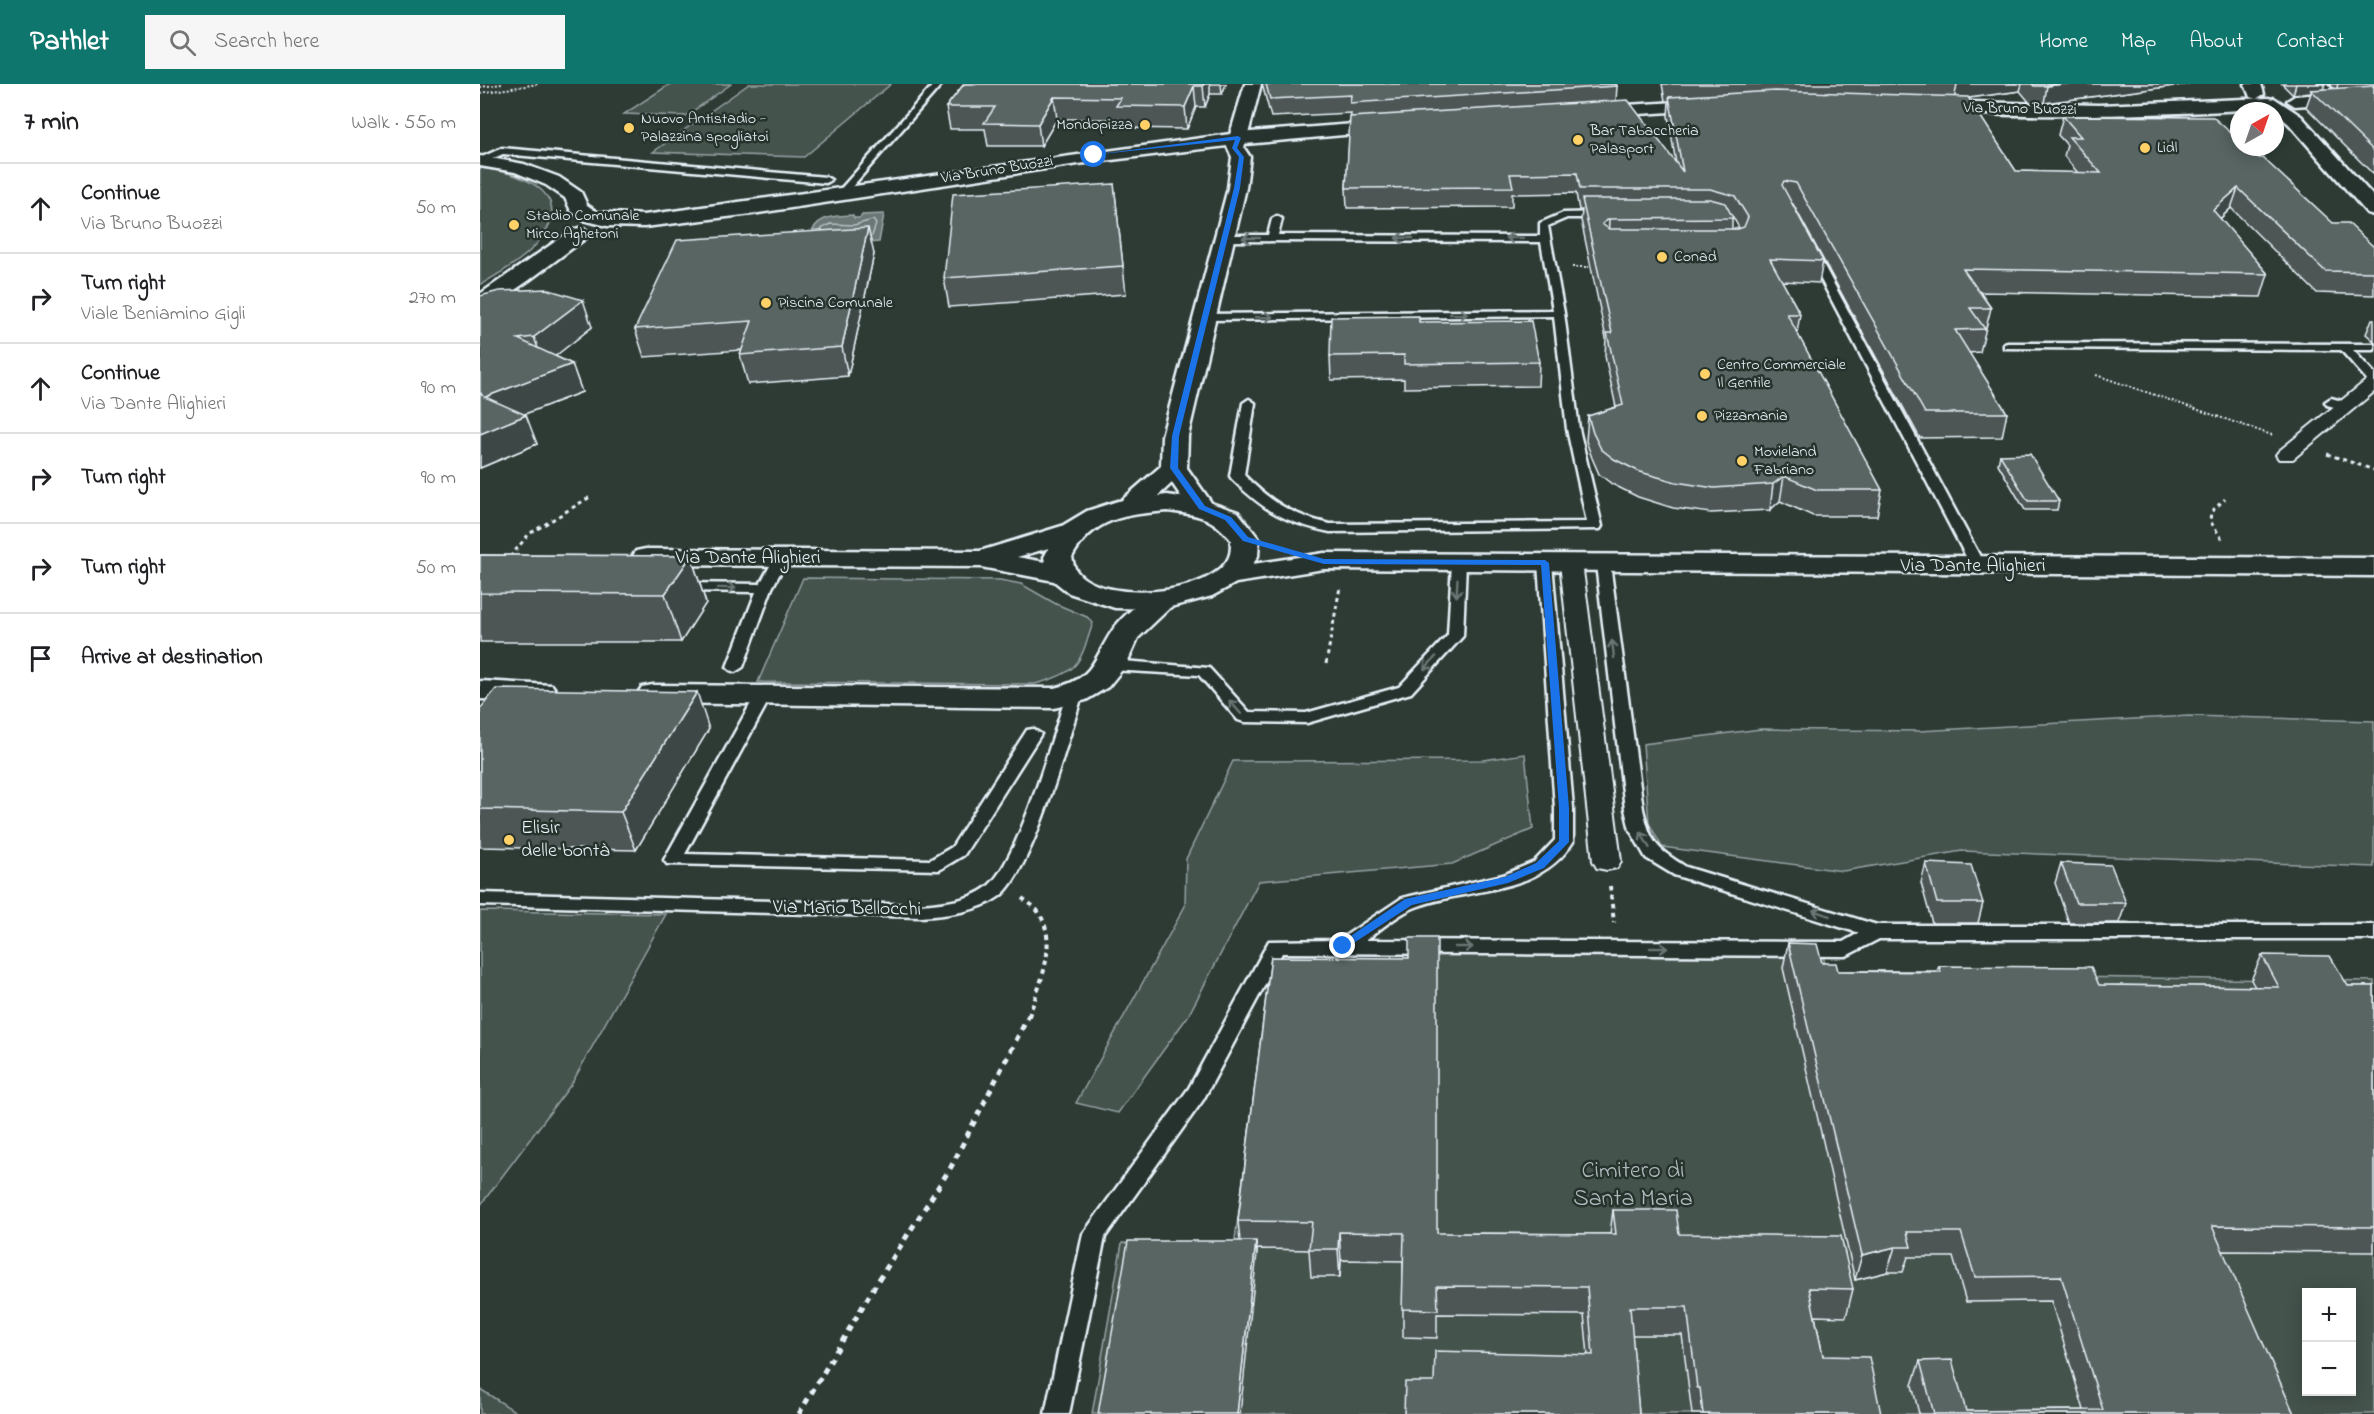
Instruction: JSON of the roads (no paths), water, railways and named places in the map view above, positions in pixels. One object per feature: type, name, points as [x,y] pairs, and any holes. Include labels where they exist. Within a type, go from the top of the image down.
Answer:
[{"type":"street","points":[[1202,508],[1174,468],[1175,436],[1237,188],[1240,148],[1253,84]]},
{"type":"street","name":"Via Bruno Buozzi","points":[[1910,105],[2023,110],[2217,108],[2329,93],[2374,95]]},
{"type":"street","points":[[2272,100],[2374,208]]},
{"type":"street","points":[[1571,113],[1727,104]]},
{"type":"street","points":[[1240,148],[1258,147],[1267,135],[1406,125]]},
{"type":"street","name":"Via Bruno Buozzi","points":[[480,161],[509,165],[550,178],[574,196],[576,206],[584,214],[606,220],[685,217],[1094,155],[1240,148]]},
{"type":"street","points":[[480,303],[521,277],[579,234]]},
{"type":"street","points":[[2293,450],[2338,404],[2374,382]]},
{"type":"street","points":[[1127,507],[1174,468]]},
{"type":"street","name":"Via Dante Alighieri","points":[[981,559],[1072,532],[1097,517],[1127,507],[1167,503],[1202,508],[1228,518],[1245,539],[1324,561]]},
{"type":"street","points":[[1063,573],[1058,557],[1072,532]]},
{"type":"street","name":"Via Dante Alighieri","points":[[1228,576],[1244,556],[1245,539]]},
{"type":"street","name":"Via Dante Alighieri","points":[[614,557],[981,559],[1063,573],[1079,587],[1115,599],[1163,600],[1202,590],[1228,576],[1324,561],[2374,567]]},
{"type":"street","points":[[1558,563],[1607,861]]},
{"type":"street","points":[[1115,599],[1125,633]]},
{"type":"street","points":[[628,694],[1054,698],[1075,693],[1097,680],[1111,665],[1125,633],[1163,600]]},
{"type":"street","points":[[480,690],[571,692]]},
{"type":"lane","points":[[841,194],[938,84]]},
{"type":"lane","points":[[480,161],[502,151],[826,180]]},
{"type":"lane","points":[[1249,403],[1237,476],[1274,512],[1294,521],[1330,528],[1594,526],[1573,429],[1558,313],[1543,225],[1566,215],[1613,215]]},
{"type":"lane","points":[[1272,238],[1277,219]]},
{"type":"lane","points":[[1803,236],[1978,566]]},
{"type":"lane","points":[[1225,238],[1545,238]]},
{"type":"lane","points":[[1205,317],[1558,313]]},
{"type":"lane","points":[[2008,346],[2374,347]]},
{"type":"lane","points":[[2179,346],[2188,356]]},
{"type":"lane","points":[[2344,347],[2374,382]]},
{"type":"lane","points":[[735,667],[765,588],[781,558]]},
{"type":"lane","points":[[1111,665],[1204,671],[1244,717],[1307,718],[1405,690],[1455,636],[1459,562]]},
{"type":"lane","points":[[1343,946],[1409,902],[1508,880],[1540,866],[1564,842],[1558,563]]},
{"type":"lane","points":[[1602,564],[1634,809],[1639,830],[1652,854],[1680,871],[1809,909],[1876,932],[2374,932]]},
{"type":"lane","points":[[658,587],[765,588]]},
{"type":"lane","name":"Via Mario Bellocchi","points":[[480,899],[921,911],[951,908],[978,901],[996,889],[1008,877],[1020,850],[1075,693]]},
{"type":"lane","points":[[762,696],[673,860],[933,866],[958,851],[1033,734]]},
{"type":"lane","points":[[1057,1414],[1094,1234],[1196,1094],[1276,946],[1846,949],[1876,932]]},
{"type":"water","points":[[884,214],[879,242],[855,244],[814,234],[813,230],[816,225],[830,217],[853,215],[854,218],[860,218],[862,215]]},
{"type":"place","name":"Mondopizza","points":[[1145,125]]},
{"type":"place","name":"Nuovo Antistadio - Palazzina spogliatoi","points":[[629,128]]},
{"type":"place","name":"Bar Tabaccheria Palasport","points":[[1578,140]]},
{"type":"place","name":"Lidl","points":[[2145,148]]},
{"type":"place","name":"Stadio Comunale Mirco Aghetoni","points":[[514,225]]},
{"type":"place","name":"Conad","points":[[1662,257]]},
{"type":"place","name":"Piscina Comunale","points":[[766,303]]},
{"type":"place","name":"Centro Commerciale Il Gentile","points":[[1705,374]]},
{"type":"place","name":"Pizzamania","points":[[1702,416]]},
{"type":"place","name":"Movieland Fabriano","points":[[1742,461]]},
{"type":"place","name":"Elisir delle bontà","points":[[509,840]]},
{"type":"park label","name":"Cimitero di Santa Maria","points":[[1633,1185]]}]
